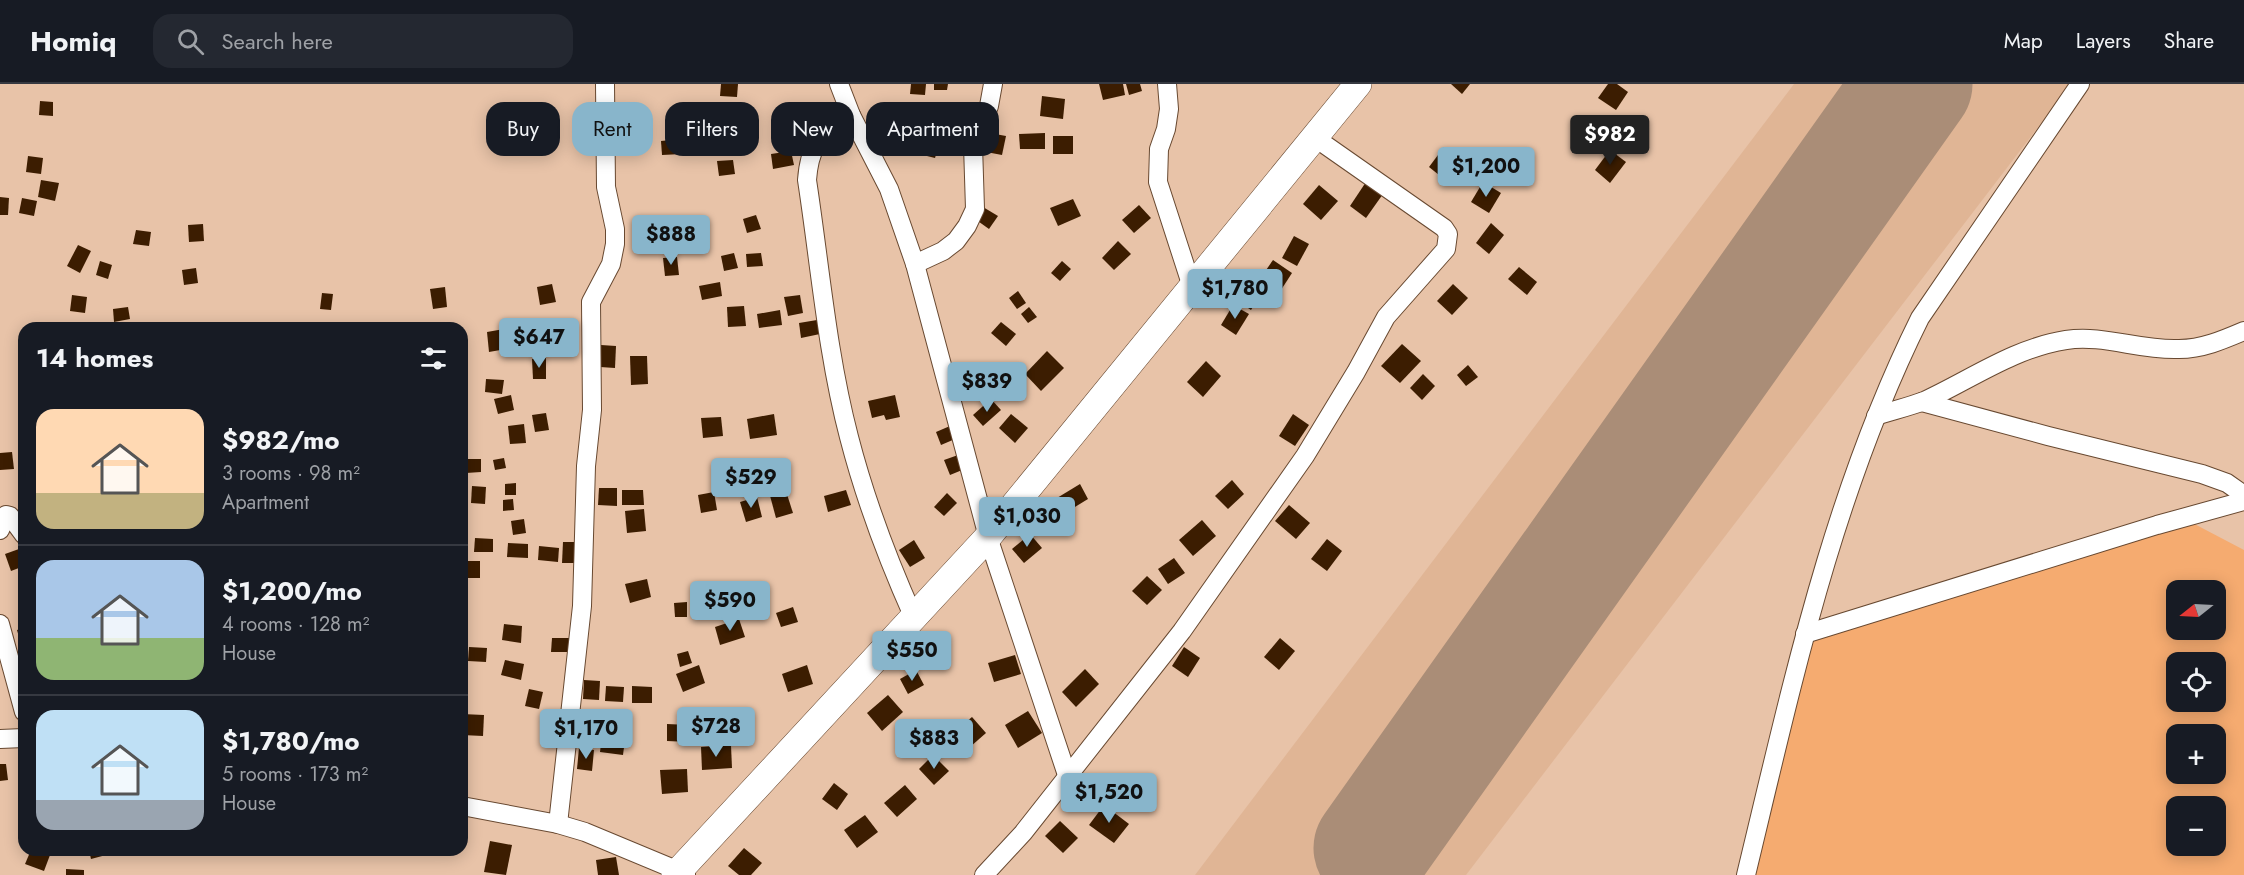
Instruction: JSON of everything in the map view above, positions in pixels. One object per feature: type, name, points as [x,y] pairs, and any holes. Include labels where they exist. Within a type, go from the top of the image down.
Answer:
[{"type":"street","points":[[558,824],[582,606],[586,466],[592,410],[591,302],[611,264],[615,244],[615,229],[606,187],[605,84]]},
{"type":"street","points":[[839,84],[846,102]]},
{"type":"street","points":[[915,264],[943,251],[956,241],[968,226],[975,209],[973,145],[988,106],[993,84]]},
{"type":"street","points":[[1167,84],[1169,109],[1166,129],[1159,149],[1158,182],[1192,287]]},
{"type":"street","points":[[1746,875],[1805,634],[1832,538],[1899,360],[1920,318],[2078,86],[2096,84]]},
{"type":"street","points":[[468,807],[558,824],[585,832],[681,873],[988,537],[1353,86]]},
{"type":"street","points":[[854,121],[889,189],[915,264],[988,537],[1067,775]]},
{"type":"street","points":[[984,875],[1023,833],[1182,631],[1305,456],[1390,312],[1446,249],[1448,234],[1444,228],[1314,137]]},
{"type":"street","points":[[809,156],[807,180],[836,376],[849,436],[862,482],[896,579],[914,618]]},
{"type":"street","points":[[1876,416],[1922,402],[2026,351],[2065,340],[2094,339],[2179,350],[2204,346],[2244,331]]},
{"type":"street","points":[[1922,402],[2202,474],[2227,483],[2244,495]]},
{"type":"street","points":[[1805,634],[2157,525],[2244,501]]},
{"type":"street","points":[[0,530],[6,515],[10,516],[18,527]]},
{"type":"street","points":[[0,624],[18,690]]},
{"type":"street","points":[[0,739],[18,738]]},
{"type":"shaded area","points":[[1794,84],[2071,84],[1466,875],[1195,875]]},
{"type":"shaded area","points":[[2183,518],[2244,550],[2244,875],[1748,875],[1804,639]]},
{"type":"building","points":[[721,84],[738,84],[737,97],[720,96]]},
{"type":"building","points":[[911,84],[926,84],[925,95],[910,94]]},
{"type":"building","points":[[934,84],[948,84],[947,90],[934,90]]},
{"type":"building","points":[[1099,84],[1123,84],[1125,95],[1103,100]]},
{"type":"building","points":[[1126,84],[1140,84],[1142,91],[1129,95]]},
{"type":"building","points":[[1451,84],[1470,84],[1462,94]]},
{"type":"building","points":[[1608,84],[1617,84],[1628,92],[1616,110],[1598,98]]},
{"type":"building","points":[[1042,96],[1065,99],[1063,119],[1040,116]]},
{"type":"building","points":[[40,101],[53,102],[53,116],[39,115]]},
{"type":"building","points":[[1045,133],[1045,149],[1020,149],[1019,134]]},
{"type":"building","points":[[999,135],[1006,136],[1002,155],[999,154]]},
{"type":"building","points":[[1053,136],[1073,136],[1073,154],[1053,154]]},
{"type":"building","points":[[661,141],[665,141],[665,155],[662,155]]},
{"type":"building","points":[[1444,147],[1460,160],[1444,179],[1429,167]]},
{"type":"building","points":[[1610,150],[1626,162],[1610,183],[1595,170]]},
{"type":"building","points":[[28,156],[43,158],[41,174],[26,172]]},
{"type":"building","points":[[771,156],[792,156],[794,165],[773,169]]},
{"type":"building","points":[[733,160],[735,174],[719,176],[717,161]]},
{"type":"building","points":[[41,180],[59,183],[55,201],[38,197]]},
{"type":"building","points":[[1366,182],[1383,194],[1366,218],[1350,206]]},
{"type":"building","points":[[1483,182],[1501,193],[1489,213],[1471,202]]},
{"type":"building","points":[[1319,185],[1338,201],[1321,220],[1303,204]]},
{"type":"building","points":[[0,197],[9,198],[8,215],[0,215]]},
{"type":"building","points":[[22,198],[37,201],[34,216],[19,213]]},
{"type":"building","points":[[1073,199],[1081,216],[1058,226],[1050,208]]},
{"type":"building","points":[[1139,205],[1151,218],[1134,233],[1122,220]]},
{"type":"building","points":[[983,207],[998,216],[989,229],[975,219]]},
{"type":"building","points":[[756,215],[761,229],[747,233],[743,219]]},
{"type":"building","points":[[1491,223],[1504,235],[1489,254],[1476,243]]},
{"type":"building","points":[[203,224],[204,241],[189,242],[188,225]]},
{"type":"building","points":[[136,230],[151,232],[149,246],[133,244]]},
{"type":"building","points":[[1294,236],[1309,244],[1297,266],[1282,258]]},
{"type":"building","points":[[1118,241],[1131,254],[1114,270],[1102,258]]},
{"type":"building","points":[[78,245],[91,251],[80,273],[67,266]]},
{"type":"building","points":[[734,253],[738,268],[724,271],[721,256]]},
{"type":"building","points":[[761,253],[763,266],[747,267],[746,254]]},
{"type":"building","points":[[677,257],[679,275],[665,276],[663,258]]},
{"type":"building","points":[[1273,260],[1292,273],[1281,290],[1262,276]]},
{"type":"building","points":[[100,261],[112,265],[108,279],[96,275]]},
{"type":"building","points":[[1062,261],[1071,269],[1060,281],[1051,273]]},
{"type":"building","points":[[1519,267],[1537,282],[1527,295],[1508,279]]},
{"type":"building","points":[[196,268],[198,283],[184,285],[182,270]]},
{"type":"building","points":[[1250,279],[1265,288],[1251,310],[1236,300]]},
{"type":"building","points":[[720,282],[722,296],[702,300],[699,286]]},
{"type":"building","points":[[552,284],[556,302],[540,305],[537,287]]},
{"type":"building","points":[[1453,284],[1468,298],[1452,315],[1437,301]]},
{"type":"building","points":[[445,287],[447,307],[433,309],[430,289]]},
{"type":"building","points":[[1018,291],[1026,303],[1017,309],[1009,298]]},
{"type":"building","points":[[322,293],[333,294],[331,310],[320,309]]},
{"type":"building","points":[[72,295],[87,297],[85,313],[70,311]]},
{"type":"building","points":[[800,295],[803,313],[788,316],[784,297]]},
{"type":"building","points":[[1233,305],[1249,314],[1236,335],[1221,325]]},
{"type":"building","points":[[744,306],[746,326],[728,327],[727,307]]},
{"type":"building","points":[[128,307],[130,319],[114,322],[113,309]]},
{"type":"building","points":[[1029,307],[1037,317],[1028,323],[1021,314]]},
{"type":"building","points":[[780,310],[782,325],[759,328],[757,314]]},
{"type":"building","points":[[817,320],[820,334],[801,338],[799,323]]},
{"type":"building","points":[[1001,322],[1016,334],[1006,346],[991,333]]},
{"type":"building","points":[[504,329],[506,349],[489,352],[487,332]]},
{"type":"building","points":[[1402,344],[1421,361],[1400,383],[1381,366]]},
{"type":"building","points":[[601,345],[616,346],[615,368],[600,367]]},
{"type":"building","points":[[1047,351],[1064,368],[1041,391],[1025,374]]},
{"type":"building","points":[[630,356],[647,356],[648,384],[631,385]]},
{"type":"building","points":[[546,358],[546,379],[533,379],[532,359]]},
{"type":"building","points":[[1206,361],[1221,376],[1203,397],[1187,382]]},
{"type":"building","points":[[1468,365],[1478,377],[1466,386],[1457,375]]},
{"type":"building","points":[[1423,374],[1435,386],[1422,400],[1410,388]]},
{"type":"building","points":[[486,379],[504,380],[502,394],[485,392]]},
{"type":"building","points":[[511,395],[514,410],[498,414],[494,399]]},
{"type":"building","points":[[895,395],[900,417],[886,420],[884,415],[872,418],[868,401]]},
{"type":"building","points":[[991,399],[1001,410],[983,426],[973,415]]},
{"type":"building","points":[[546,413],[549,430],[535,432],[532,415]]},
{"type":"building","points":[[774,414],[777,435],[750,439],[747,419]]},
{"type":"building","points":[[1011,414],[1028,428],[1015,443],[999,428]]},
{"type":"building","points":[[1293,414],[1309,425],[1295,446],[1279,436]]},
{"type":"building","points":[[721,417],[723,436],[703,438],[701,418]]},
{"type":"building","points":[[524,424],[526,443],[510,444],[508,426]]},
{"type":"building","points":[[950,426],[955,439],[941,445],[936,432]]},
{"type":"building","points":[[12,452],[14,469],[0,470],[0,453]]},
{"type":"building","points":[[961,454],[967,468],[950,475],[944,460]]},
{"type":"building","points":[[504,458],[506,468],[495,470],[493,460]]},
{"type":"building","points":[[468,459],[481,459],[481,472],[468,473]]},
{"type":"building","points":[[1232,480],[1244,494],[1228,509],[1215,496]]},
{"type":"building","points":[[516,483],[516,495],[505,495],[505,484]]},
{"type":"building","points":[[1080,484],[1088,499],[1065,513],[1057,498]]},
{"type":"building","points":[[472,486],[486,487],[485,504],[471,503]]},
{"type":"building","points":[[599,488],[617,488],[617,506],[598,505]]},
{"type":"building","points":[[785,488],[793,513],[776,518],[769,492]]},
{"type":"building","points":[[622,490],[643,490],[644,505],[622,505]]},
{"type":"building","points":[[846,490],[851,505],[828,512],[824,496]]},
{"type":"building","points":[[714,492],[717,510],[701,513],[698,495]]},
{"type":"building","points":[[947,493],[957,503],[944,516],[934,507]]},
{"type":"building","points":[[757,497],[762,517],[746,522],[740,502]]},
{"type":"building","points":[[513,499],[514,510],[503,511],[503,500]]},
{"type":"building","points":[[1289,505],[1310,523],[1296,539],[1275,521]]},
{"type":"building","points":[[644,509],[646,531],[627,533],[625,511]]},
{"type":"building","points":[[524,519],[526,533],[513,535],[511,521]]},
{"type":"building","points":[[1202,520],[1216,536],[1193,556],[1179,540]]},
{"type":"building","points":[[1030,534],[1042,548],[1024,563],[1012,549]]},
{"type":"building","points":[[475,538],[493,539],[493,552],[474,552]]},
{"type":"building","points":[[1327,539],[1342,551],[1327,571],[1311,559]]},
{"type":"building","points":[[914,540],[925,558],[910,567],[899,550]]},
{"type":"building","points":[[563,542],[576,542],[575,563],[562,563]]},
{"type":"building","points":[[508,543],[528,544],[528,558],[507,557]]},
{"type":"building","points":[[539,546],[559,548],[558,562],[538,560]]},
{"type":"building","points":[[18,549],[18,568],[11,571],[5,554]]},
{"type":"building","points":[[1174,558],[1185,573],[1168,584],[1158,569]]},
{"type":"building","points":[[468,561],[480,561],[480,578],[468,578]]},
{"type":"building","points":[[1147,576],[1162,590],[1147,605],[1132,591]]},
{"type":"building","points":[[647,579],[651,597],[630,603],[625,584]]},
{"type":"building","points":[[687,602],[687,617],[675,617],[674,603]]},
{"type":"building","points":[[793,607],[798,622],[781,627],[776,613]]},
{"type":"building","points":[[739,619],[745,637],[720,645],[715,627]]},
{"type":"building","points":[[504,624],[522,626],[521,643],[502,640]]},
{"type":"building","points":[[552,638],[571,638],[571,652],[551,652]]},
{"type":"building","points":[[1280,638],[1295,651],[1279,670],[1264,657]]},
{"type":"building","points":[[469,647],[487,648],[486,662],[468,661]]},
{"type":"building","points":[[1184,647],[1200,658],[1188,677],[1172,666]]},
{"type":"building","points":[[688,651],[692,663],[680,667],[677,654]]},
{"type":"building","points":[[1015,655],[1021,674],[994,682],[988,663]]},
{"type":"building","points":[[505,660],[524,664],[521,680],[501,675]]},
{"type":"building","points":[[699,665],[705,683],[683,692],[676,674]]},
{"type":"building","points":[[807,665],[813,684],[788,692],[782,674]]},
{"type":"building","points":[[1085,669],[1099,684],[1076,707],[1062,692]]},
{"type":"building","points":[[916,670],[924,685],[908,694],[900,679]]},
{"type":"building","points":[[584,680],[600,681],[599,700],[583,699]]},
{"type":"building","points":[[606,686],[624,687],[623,702],[605,701]]},
{"type":"building","points":[[632,686],[652,687],[652,703],[632,703]]},
{"type":"building","points":[[529,689],[543,692],[539,709],[525,706]]},
{"type":"building","points":[[888,695],[903,712],[882,731],[867,713]]},
{"type":"building","points":[[1028,711],[1042,733],[1018,748],[1005,725]]},
{"type":"building","points":[[582,713],[598,716],[595,735],[580,733]]},
{"type":"building","points":[[468,714],[484,715],[483,736],[468,735]]},
{"type":"building","points":[[972,717],[986,733],[962,754],[948,737]]},
{"type":"building","points":[[667,724],[689,725],[689,742],[667,741]]},
{"type":"building","points":[[603,729],[626,732],[623,755],[600,752]]},
{"type":"building","points":[[731,745],[732,768],[702,770],[701,747]]},
{"type":"building","points":[[579,748],[594,750],[592,771],[577,769]]},
{"type":"building","points":[[933,755],[949,771],[934,785],[919,769]]},
{"type":"building","points":[[0,764],[6,764],[8,780],[0,781]]},
{"type":"building","points":[[687,769],[688,792],[662,794],[660,770]]},
{"type":"building","points":[[834,783],[848,794],[837,810],[822,799]]},
{"type":"building","points":[[905,785],[917,799],[897,817],[884,803]]},
{"type":"building","points":[[1104,805],[1129,824],[1114,843],[1089,825]]},
{"type":"building","points":[[865,815],[878,832],[857,848],[844,830]]},
{"type":"building","points":[[1060,821],[1078,838],[1063,853],[1045,836]]},
{"type":"building","points":[[490,841],[512,845],[506,875],[484,872]]},
{"type":"building","points":[[744,848],[762,863],[751,875],[739,875],[728,866]]},
{"type":"building","points":[[28,856],[50,856],[44,871],[25,864]]},
{"type":"building","points":[[616,857],[619,875],[598,875],[596,860]]},
{"type":"building","points":[[66,869],[84,870],[84,875],[66,875]]},
{"type":"runway","points":[[1372,848],[1914,84]]}]
